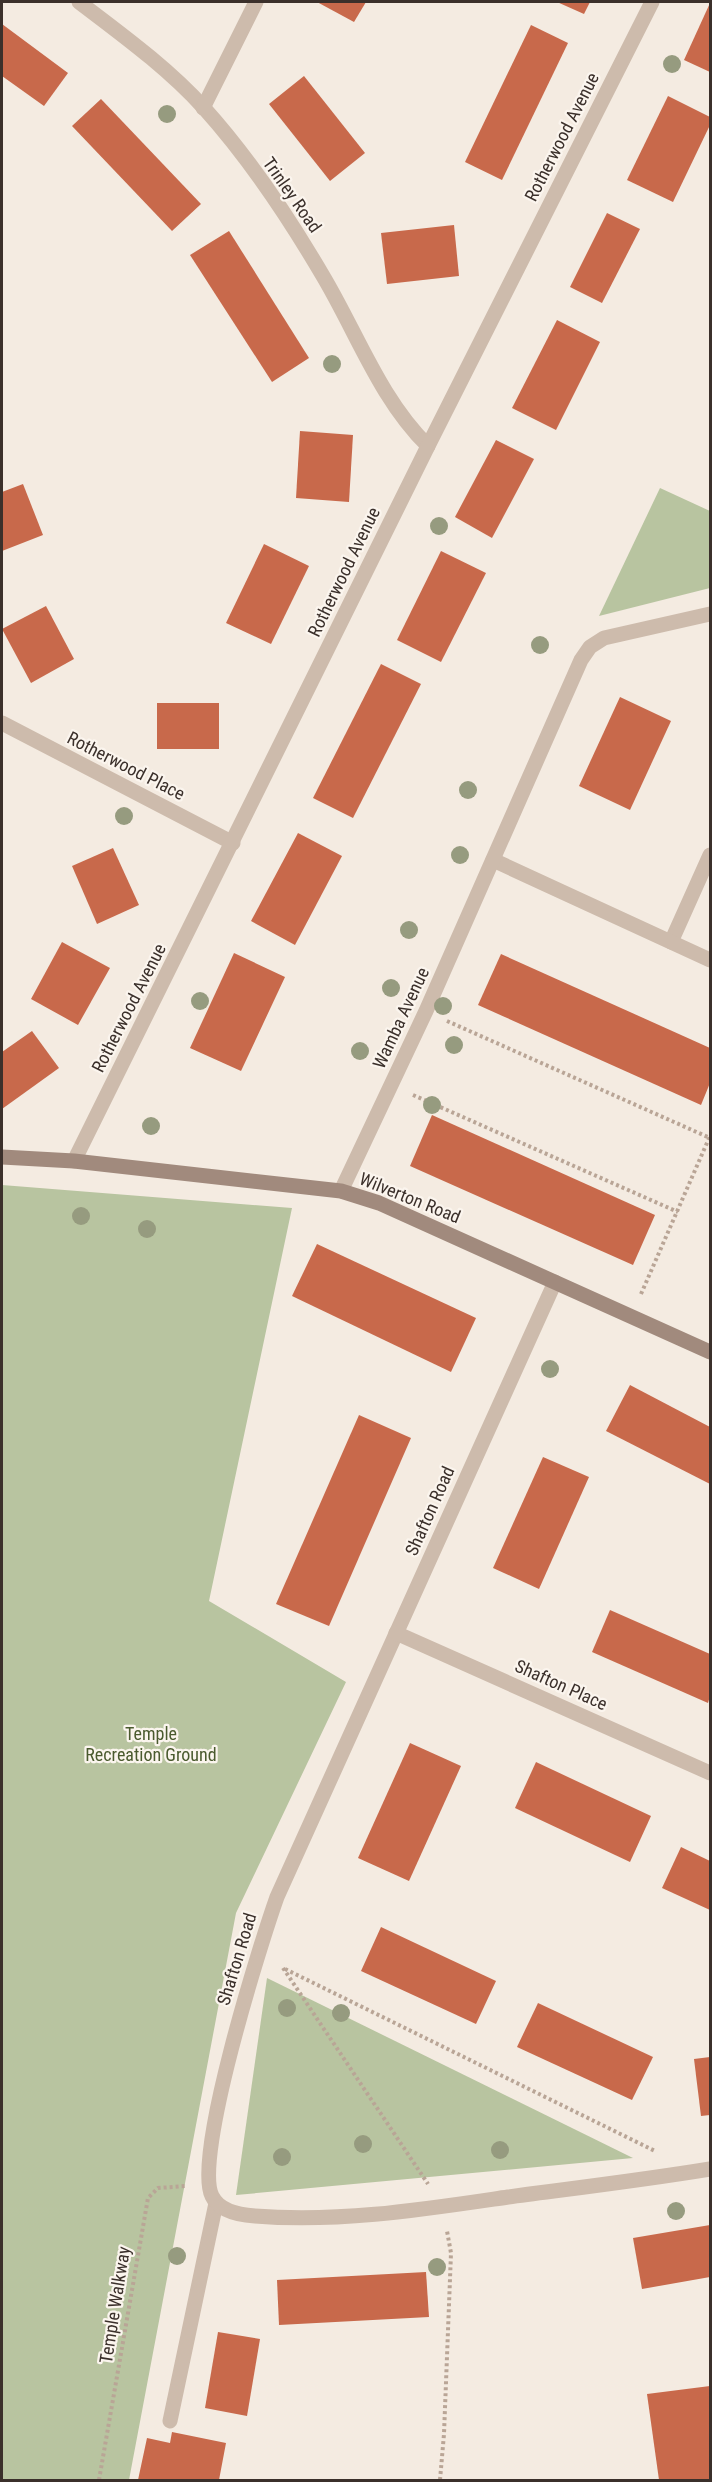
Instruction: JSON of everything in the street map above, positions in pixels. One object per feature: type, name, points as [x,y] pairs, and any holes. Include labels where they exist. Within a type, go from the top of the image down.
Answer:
[{"type":"street","name":"Trinley Road","points":[[79,2],[128,40],[203,108],[271,196],[323,275],[395,408],[428,446]]},
{"type":"street","points":[[203,108],[256,2]]},
{"type":"street","name":"Rotherwood Avenue","points":[[74,1161],[428,446],[652,2]]},
{"type":"street","name":"Wamba Avenue","points":[[341,1191],[426,1011],[581,660],[590,647],[604,638],[711,614]]},
{"type":"street","name":"Rotherwood Place","points":[[2,723],[233,843]]},
{"type":"street","points":[[671,942],[711,855]]},
{"type":"street","points":[[493,860],[711,960]]},
{"type":"street","name":"Wilverton Road","points":[[2,1157],[74,1161],[341,1191],[379,1203],[711,1352]]},
{"type":"street","name":"Shafton Road","points":[[216,2203],[208,2184],[214,2134],[229,2057],[256,1956],[277,1897],[555,1282]]},
{"type":"street","name":"Shafton Place","points":[[396,1633],[711,1773]]},
{"type":"street","points":[[170,2421],[216,2203],[225,2210],[254,2216],[322,2217],[443,2206],[703,2170]]},
{"type":"path","points":[[426,1011],[710,1137],[631,1317]]},
{"type":"path","points":[[392,1086],[678,1212]]},
{"type":"path","points":[[256,1956],[703,2170]]},
{"type":"path","points":[[283,1968],[443,2206],[451,2253],[440,2481]]},
{"type":"path","name":"Temple Walkway","points":[[99,2481],[148,2198],[158,2188],[208,2184]]},
{"type":"green space","points":[[660,488],[710,511],[710,588],[599,616]]},
{"type":"green space","name":"Temple Recreation Ground","points":[[2,1185],[292,1208],[209,1601],[346,1682],[236,1913],[129,2480],[2,2480]]},
{"type":"green space","points":[[267,1978],[633,2158],[236,2195]]},
{"type":"building","points":[[317,2],[366,2],[354,22]]},
{"type":"building","points":[[557,2],[590,2],[584,14]]},
{"type":"building","points":[[710,3],[710,72],[684,60]]},
{"type":"building","points":[[2,24],[68,73],[44,106],[2,76]]},
{"type":"building","points":[[531,25],[568,43],[502,180],[465,162]]},
{"type":"building","points":[[304,76],[365,153],[330,181],[269,104]]},
{"type":"building","points":[[668,96],[710,117],[710,125],[673,202],[627,180]]},
{"type":"building","points":[[101,99],[201,204],[172,231],[72,126]]},
{"type":"building","points":[[607,213],[640,229],[602,303],[570,287]]},
{"type":"building","points":[[454,225],[459,276],[387,284],[381,233]]},
{"type":"building","points":[[229,231],[309,358],[272,382],[190,255]]},
{"type":"building","points":[[557,320],[600,342],[556,430],[512,408]]},
{"type":"building","points":[[300,431],[353,435],[349,502],[296,498]]},
{"type":"building","points":[[496,440],[534,459],[492,538],[455,517]]},
{"type":"building","points":[[23,484],[43,535],[2,551],[2,492]]},
{"type":"building","points":[[264,544],[309,566],[271,644],[226,623]]},
{"type":"building","points":[[441,551],[486,573],[441,662],[397,640]]},
{"type":"building","points":[[46,606],[74,659],[31,683],[2,629]]},
{"type":"building","points":[[381,664],[421,684],[353,818],[313,798]]},
{"type":"building","points":[[620,697],[671,721],[630,810],[579,786]]},
{"type":"building","points":[[157,703],[219,703],[219,749],[157,749]]},
{"type":"building","points":[[298,833],[342,856],[295,945],[251,921]]},
{"type":"building","points":[[113,848],[139,905],[97,924],[72,866]]},
{"type":"building","points":[[62,942],[110,968],[78,1025],[31,999]]},
{"type":"building","points":[[234,953],[285,977],[241,1071],[190,1048]]},
{"type":"building","points":[[501,954],[710,1048],[710,1083],[701,1105],[478,1005]]},
{"type":"building","points":[[32,1031],[59,1068],[2,1109],[2,1052]]},
{"type":"building","points":[[432,1115],[655,1215],[633,1265],[410,1166]]},
{"type":"building","points":[[317,1244],[476,1318],[451,1372],[292,1296]]},
{"type":"building","points":[[630,1385],[710,1427],[710,1484],[606,1431]]},
{"type":"building","points":[[359,1415],[411,1438],[329,1626],[276,1604]]},
{"type":"building","points":[[543,1457],[589,1477],[539,1589],[493,1568]]},
{"type":"building","points":[[610,1610],[710,1654],[708,1703],[592,1652]]},
{"type":"building","points":[[410,1743],[461,1766],[409,1881],[358,1858]]},
{"type":"building","points":[[536,1762],[651,1816],[630,1862],[515,1808]]},
{"type":"building","points":[[681,1847],[710,1861],[710,1910],[662,1888]]},
{"type":"building","points":[[381,1927],[496,1981],[476,2024],[361,1971]]},
{"type":"building","points":[[538,2003],[653,2057],[632,2100],[517,2047]]},
{"type":"building","points":[[710,2057],[710,2115],[701,2116],[694,2059]]},
{"type":"building","points":[[710,2225],[710,2277],[642,2289],[633,2238]]},
{"type":"building","points":[[426,2272],[429,2317],[279,2325],[277,2280]]},
{"type":"building","points":[[218,2332],[260,2339],[247,2416],[205,2408]]},
{"type":"building","points":[[710,2386],[710,2480],[659,2480],[647,2394]]},
{"type":"building","points":[[172,2432],[226,2443],[219,2480],[138,2480],[147,2438],[170,2443]]}]
